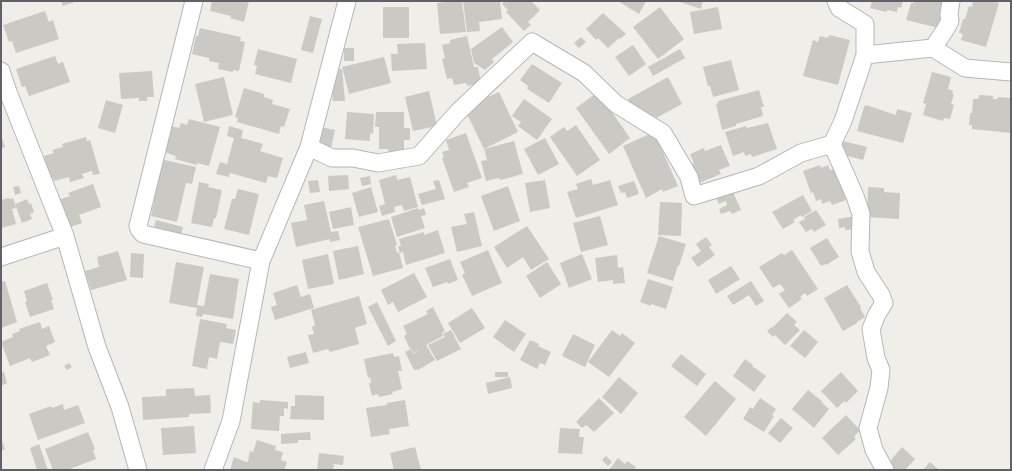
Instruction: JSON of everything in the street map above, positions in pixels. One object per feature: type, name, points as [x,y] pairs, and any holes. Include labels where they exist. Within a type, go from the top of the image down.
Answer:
[{"type":"street","points":[[194,1],[138,226],[143,234],[261,261]]},
{"type":"street","points":[[213,470],[231,421],[261,261],[309,147],[347,1]]},
{"type":"street","points":[[309,147],[332,158],[353,158],[378,163],[420,156],[458,112],[532,42],[584,73],[616,104],[663,133],[689,177],[694,196],[759,176],[801,153],[832,144],[843,121],[865,55],[865,24],[839,8],[836,1]]},
{"type":"street","points":[[933,48],[950,21],[949,14],[951,1]]},
{"type":"street","points":[[865,55],[933,48],[965,68],[1011,72]]},
{"type":"street","points":[[1,71],[65,236],[97,347],[120,407],[138,470]]},
{"type":"street","points":[[832,144],[855,196],[861,214],[860,251],[866,272],[881,295],[884,303],[877,314],[871,329],[876,358],[881,370],[879,388],[868,428],[874,450],[885,470]]},
{"type":"street","points":[[1,257],[65,236]]},
{"type":"building","points":[[61,1],[78,1],[63,6]]},
{"type":"building","points":[[212,1],[249,1],[244,22],[230,18],[231,16],[210,11]]},
{"type":"building","points":[[462,1],[466,32],[440,34],[437,3]]},
{"type":"building","points":[[463,1],[500,1],[502,19],[479,22],[480,31],[467,32]]},
{"type":"building","points":[[505,1],[531,1],[540,10],[528,22],[531,25],[524,31],[506,12],[508,10],[502,4]]},
{"type":"building","points":[[618,1],[646,1],[639,14]]},
{"type":"building","points":[[677,1],[703,1],[701,9]]},
{"type":"building","points":[[872,1],[903,1],[901,8],[898,7],[897,12],[887,10],[887,12],[870,8]]},
{"type":"building","points":[[914,1],[943,1],[939,28],[906,20],[911,3],[914,3]]},
{"type":"building","points":[[973,1],[997,1],[996,2],[999,3],[986,47],[961,40],[963,34],[959,33],[963,19],[965,19],[969,6],[972,7]]},
{"type":"building","points":[[383,7],[409,7],[409,38],[383,38]]},
{"type":"building","points":[[660,7],[684,39],[658,59],[633,27]]},
{"type":"building","points":[[718,7],[722,29],[694,34],[690,12]]},
{"type":"building","points":[[45,11],[49,22],[53,20],[59,39],[16,53],[12,41],[9,42],[3,25]]},
{"type":"building","points":[[603,13],[626,34],[608,48],[598,38],[596,40],[586,29]]},
{"type":"building","points":[[310,16],[322,19],[313,53],[301,50]]},
{"type":"building","points":[[502,27],[513,42],[492,59],[494,62],[485,70],[474,63],[471,49]]},
{"type":"building","points":[[200,28],[241,37],[240,41],[245,42],[239,71],[233,70],[233,72],[218,69],[219,63],[209,61],[209,58],[192,54],[196,36],[198,36]]},
{"type":"building","points":[[829,35],[850,40],[838,85],[803,76],[813,40],[818,42],[820,36],[828,38]]},
{"type":"building","points":[[467,36],[474,67],[478,67],[481,83],[467,86],[466,83],[454,85],[452,78],[447,79],[442,59],[445,58],[442,45],[450,43],[450,40]]},
{"type":"building","points":[[581,37],[586,42],[579,48],[574,43]]},
{"type":"building","points":[[425,43],[427,69],[392,71],[391,54],[398,54],[397,44]]},
{"type":"building","points":[[633,45],[646,64],[629,76],[615,57]]},
{"type":"building","points":[[344,48],[354,48],[354,61],[344,61]]},
{"type":"building","points":[[258,49],[297,59],[291,83],[255,74],[257,66],[254,65]]},
{"type":"building","points":[[680,49],[685,58],[653,76],[648,67]]},
{"type":"building","points":[[55,56],[58,64],[63,62],[70,82],[29,96],[25,86],[22,87],[16,69]]},
{"type":"building","points":[[384,57],[391,83],[349,94],[342,67]]},
{"type":"building","points":[[731,60],[739,90],[713,97],[710,86],[708,86],[703,67]]},
{"type":"building","points":[[532,64],[562,83],[549,103],[527,89],[528,86],[520,80]]},
{"type":"building","points":[[342,69],[345,101],[333,101],[330,70]]},
{"type":"building","points":[[152,71],[154,97],[147,97],[147,101],[139,101],[139,98],[121,99],[119,73]]},
{"type":"building","points":[[932,72],[951,77],[948,89],[953,91],[952,94],[954,94],[951,104],[954,105],[950,119],[944,118],[943,121],[923,115],[926,104],[923,103]]},
{"type":"building","points":[[224,77],[233,115],[204,122],[195,84]]},
{"type":"building","points":[[668,77],[682,104],[656,118],[655,116],[645,121],[635,113],[628,99]]},
{"type":"building","points":[[244,88],[264,94],[264,97],[273,100],[272,104],[290,109],[284,127],[281,126],[279,134],[237,122],[238,118],[235,117]]},
{"type":"building","points":[[759,90],[764,107],[761,107],[763,116],[722,130],[716,104],[718,101]]},
{"type":"building","points":[[429,91],[437,126],[413,131],[405,97]]},
{"type":"building","points":[[499,92],[518,132],[484,149],[464,108]]},
{"type":"building","points":[[598,92],[630,138],[609,154],[576,108]]},
{"type":"building","points":[[979,95],[993,96],[993,99],[997,99],[998,97],[1011,98],[1011,133],[972,129],[972,125],[969,125],[970,113],[972,113],[973,99],[978,99]]},
{"type":"building","points":[[524,99],[552,119],[537,140],[518,126],[521,122],[512,116]]},
{"type":"building","points":[[106,100],[123,105],[115,133],[98,128]]},
{"type":"building","points":[[866,105],[896,115],[897,109],[912,113],[903,143],[857,131],[864,107]]},
{"type":"building","points":[[347,112],[374,114],[373,134],[370,133],[370,141],[345,139]]},
{"type":"building","points":[[376,112],[404,112],[404,128],[410,128],[410,140],[404,140],[404,155],[388,155],[388,149],[379,149],[379,127],[375,127]]},
{"type":"building","points":[[189,119],[220,127],[209,166],[197,163],[197,165],[175,159],[176,156],[161,151],[168,125],[179,128],[181,123],[187,125]]},
{"type":"building","points":[[768,123],[777,149],[752,157],[751,154],[745,156],[744,152],[733,156],[725,132],[746,126],[747,128]]},
{"type":"building","points":[[576,125],[600,160],[577,176],[550,137],[564,127],[567,131]]},
{"type":"building","points":[[229,126],[243,130],[241,138],[263,144],[260,151],[283,158],[277,178],[268,176],[266,183],[230,173],[229,177],[216,174],[220,162],[227,164],[234,138],[227,136]]},
{"type":"building","points":[[321,127],[335,130],[330,153],[315,149]]},
{"type":"building","points":[[654,132],[678,186],[663,192],[662,189],[646,198],[623,146]]},
{"type":"building","points":[[466,133],[482,178],[467,183],[469,187],[454,192],[442,158],[444,157],[442,152],[449,150],[446,140]]},
{"type":"building","points":[[1,135],[5,147],[1,148]]},
{"type":"building","points":[[86,137],[87,141],[90,140],[100,174],[93,175],[92,171],[82,174],[84,178],[70,182],[69,177],[54,181],[53,178],[51,179],[44,156],[54,153],[52,150],[63,147],[62,144]]},
{"type":"building","points":[[545,138],[559,164],[538,175],[524,149]]},
{"type":"building","points":[[514,141],[523,174],[500,180],[499,178],[486,181],[481,161],[487,160],[484,149]]},
{"type":"building","points":[[843,141],[867,147],[863,160],[840,154]]},
{"type":"building","points":[[721,145],[730,166],[719,170],[721,174],[699,183],[689,165],[694,163],[690,154],[704,148],[705,151]]},
{"type":"building","points":[[155,158],[196,167],[192,184],[186,183],[177,222],[151,216],[154,202],[151,202]]},
{"type":"building","points":[[820,165],[821,168],[828,165],[830,170],[836,168],[846,200],[832,205],[830,201],[822,204],[821,199],[816,201],[813,192],[811,193],[803,171]]},
{"type":"building","points":[[348,175],[349,189],[329,191],[328,176]]},
{"type":"building","points":[[396,175],[397,180],[410,177],[418,207],[404,211],[402,205],[394,207],[395,212],[382,216],[379,206],[385,204],[379,180]]},
{"type":"building","points":[[370,176],[371,184],[362,186],[360,178]]},
{"type":"building","points":[[591,179],[593,185],[610,180],[618,205],[576,218],[567,192],[578,189],[576,184]]},
{"type":"building","points":[[318,180],[320,192],[310,193],[308,181]]},
{"type":"building","points":[[439,180],[445,199],[422,205],[418,194],[436,189],[433,181]]},
{"type":"building","points":[[545,180],[550,208],[530,212],[525,183]]},
{"type":"building","points":[[634,181],[639,194],[627,198],[625,192],[621,193],[618,186]]},
{"type":"building","points":[[199,182],[209,184],[208,187],[222,190],[216,218],[214,218],[212,227],[191,223]]},
{"type":"building","points":[[93,184],[101,207],[79,215],[82,223],[65,229],[55,201],[70,196],[68,193]]},
{"type":"building","points":[[19,186],[21,193],[15,195],[13,187]]},
{"type":"building","points":[[508,186],[520,221],[494,231],[481,196]]},
{"type":"building","points":[[371,187],[378,212],[359,217],[352,193]]},
{"type":"building","points":[[868,187],[884,188],[884,192],[900,193],[899,219],[867,217]]},
{"type":"building","points":[[731,188],[741,210],[732,214],[730,211],[721,214],[719,209],[727,205],[726,201],[719,204],[715,195]]},
{"type":"building","points":[[238,189],[259,194],[249,235],[224,229],[232,199],[235,199]]},
{"type":"building","points":[[803,195],[812,211],[802,217],[801,215],[793,220],[795,222],[783,229],[772,212]]},
{"type":"building","points":[[13,198],[16,208],[12,209],[16,224],[1,228],[1,200]]},
{"type":"building","points":[[27,199],[29,204],[31,203],[34,212],[30,214],[32,219],[22,223],[15,204]]},
{"type":"building","points":[[324,201],[331,232],[338,231],[340,240],[330,242],[330,239],[296,247],[291,223],[307,220],[304,205]]},
{"type":"building","points":[[660,202],[682,203],[681,236],[658,235]]},
{"type":"building","points":[[351,207],[354,225],[333,229],[329,212]]},
{"type":"building","points":[[418,208],[419,210],[424,208],[426,215],[421,216],[425,228],[397,237],[391,217]]},
{"type":"building","points":[[816,210],[826,225],[814,232],[812,229],[806,232],[799,222],[805,219],[804,217]]},
{"type":"building","points":[[474,212],[482,246],[457,252],[451,227],[467,224],[464,214]]},
{"type":"building","points":[[600,216],[608,245],[581,252],[573,223]]},
{"type":"building","points":[[855,216],[856,229],[845,230],[845,227],[839,228],[838,219]]},
{"type":"building","points":[[389,219],[397,245],[395,246],[397,253],[399,252],[403,268],[373,276],[358,227]]},
{"type":"building","points":[[156,220],[183,227],[179,241],[152,234]]},
{"type":"building","points":[[527,226],[549,259],[531,270],[523,257],[507,268],[494,247]]},
{"type":"building","points":[[438,230],[445,253],[406,265],[403,252],[400,253],[398,247],[401,246],[399,239],[424,232],[424,235]]},
{"type":"building","points":[[659,236],[686,244],[673,281],[647,273]]},
{"type":"building","points":[[706,237],[712,245],[709,247],[715,255],[698,267],[691,258],[701,251],[696,244]]},
{"type":"building","points":[[827,238],[839,257],[826,265],[821,266],[810,248]]},
{"type":"building","points":[[358,246],[364,274],[339,280],[333,251]]},
{"type":"building","points":[[488,250],[502,283],[472,296],[462,275],[465,273],[460,262]]},
{"type":"building","points":[[792,250],[818,289],[807,296],[805,293],[800,297],[802,299],[789,308],[779,294],[785,290],[780,284],[773,288],[759,267],[782,253],[784,255]]},
{"type":"building","points":[[118,251],[127,280],[91,290],[85,271],[99,267],[97,257]]},
{"type":"building","points":[[131,253],[144,254],[143,278],[130,277]]},
{"type":"building","points":[[328,254],[334,284],[308,289],[302,260]]},
{"type":"building","points":[[582,254],[592,279],[569,288],[560,263]]},
{"type":"building","points":[[617,255],[618,268],[623,267],[625,283],[613,284],[613,280],[598,282],[595,258]]},
{"type":"building","points":[[450,259],[458,280],[433,287],[425,268]]},
{"type":"building","points":[[176,262],[204,267],[197,305],[204,306],[210,274],[239,279],[233,319],[203,314],[202,317],[196,316],[197,308],[169,303]]},
{"type":"building","points":[[547,262],[561,284],[540,298],[526,276]]},
{"type":"building","points":[[731,266],[740,279],[716,294],[708,280]]},
{"type":"building","points":[[414,273],[427,297],[398,312],[393,302],[388,305],[381,290]]},
{"type":"building","points":[[648,279],[673,287],[666,309],[640,302]]},
{"type":"building","points":[[5,281],[17,322],[1,328],[1,282]]},
{"type":"building","points":[[751,281],[764,301],[756,306],[749,295],[733,305],[727,296]]},
{"type":"building","points":[[47,283],[53,300],[51,300],[54,309],[30,317],[25,302],[27,301],[24,291]]},
{"type":"building","points":[[297,285],[301,297],[310,294],[314,308],[275,320],[271,307],[277,305],[273,293]]},
{"type":"building","points":[[847,285],[861,307],[860,308],[865,317],[843,331],[824,298]]},
{"type":"building","points":[[359,296],[367,324],[355,328],[359,344],[330,352],[328,349],[313,353],[308,335],[314,334],[312,327],[315,325],[311,310]]},
{"type":"building","points":[[377,302],[396,341],[388,346],[368,307]]},
{"type":"building","points":[[433,307],[445,331],[442,333],[443,336],[426,345],[435,360],[418,370],[414,370],[405,352],[411,349],[413,354],[420,350],[413,353],[411,348],[410,349],[404,336],[407,334],[403,326],[428,314],[426,311]]},
{"type":"building","points":[[472,308],[485,328],[460,343],[448,323]]},
{"type":"building","points":[[787,313],[797,322],[794,325],[800,330],[785,345],[775,335],[773,337],[767,331]]},
{"type":"building","points":[[200,319],[227,324],[226,328],[236,330],[233,344],[220,342],[217,359],[209,357],[207,369],[192,366]]},
{"type":"building","points":[[505,320],[526,334],[514,352],[493,337]]},
{"type":"building","points":[[40,322],[42,329],[49,326],[55,342],[46,346],[50,355],[32,362],[30,358],[10,366],[1,342],[13,337],[12,334],[20,331],[19,329]]},
{"type":"building","points":[[451,330],[461,349],[437,361],[428,345],[445,337],[443,334]]},
{"type":"building","points":[[612,330],[620,336],[622,333],[635,343],[609,377],[588,362]]},
{"type":"building","points":[[804,330],[818,342],[805,358],[790,346]]},
{"type":"building","points":[[573,334],[595,345],[585,367],[562,356]]},
{"type":"building","points":[[530,340],[539,344],[538,346],[551,352],[545,365],[540,363],[537,369],[520,360]]},
{"type":"building","points":[[306,352],[309,363],[290,368],[287,357]]},
{"type":"building","points":[[393,353],[394,357],[399,356],[402,371],[398,371],[402,389],[392,392],[393,394],[379,397],[378,394],[372,396],[369,383],[371,383],[370,377],[368,378],[364,359]]},
{"type":"building","points":[[681,354],[706,374],[697,386],[671,366]]},
{"type":"building","points":[[745,359],[766,376],[754,392],[733,376]]},
{"type":"building","points":[[69,363],[72,367],[67,370],[64,366]]},
{"type":"building","points":[[4,372],[7,383],[1,386],[1,373]]},
{"type":"building","points":[[495,372],[508,372],[508,377],[495,377]]},
{"type":"building","points":[[841,372],[858,391],[846,403],[844,401],[837,408],[821,391]]},
{"type":"building","points":[[510,377],[512,388],[488,394],[486,383]]},
{"type":"building","points":[[619,377],[638,393],[621,414],[602,397]]},
{"type":"building","points":[[715,381],[736,399],[706,436],[684,417]]},
{"type":"building","points":[[194,388],[195,396],[210,395],[211,413],[189,414],[189,417],[143,420],[142,397],[166,396],[166,389]]},
{"type":"building","points":[[808,390],[829,409],[814,428],[792,409]]},
{"type":"building","points":[[295,395],[324,396],[324,420],[290,419],[291,406],[295,406]]},
{"type":"building","points":[[599,398],[614,413],[594,432],[586,425],[582,428],[576,422]]},
{"type":"building","points":[[760,398],[776,409],[772,415],[774,416],[764,432],[743,419],[750,407],[753,409]]},
{"type":"building","points":[[260,400],[288,402],[288,409],[284,408],[284,416],[280,416],[279,431],[251,429],[253,402],[260,403]]},
{"type":"building","points":[[405,400],[409,426],[389,429],[390,434],[371,437],[366,408],[387,405],[387,403]]},
{"type":"building","points":[[63,404],[64,410],[78,405],[85,423],[38,440],[29,414],[51,406],[52,408]]},
{"type":"building","points":[[846,415],[860,430],[854,437],[856,439],[838,455],[822,438]]},
{"type":"building","points":[[781,418],[793,428],[780,443],[768,433]]},
{"type":"building","points":[[194,426],[196,453],[163,455],[161,428]]},
{"type":"building","points":[[560,428],[580,429],[579,437],[584,437],[582,454],[558,453]]},
{"type":"building","points":[[88,432],[95,449],[93,450],[96,459],[67,470],[53,470],[45,449]]},
{"type":"building","points":[[310,432],[311,440],[298,440],[298,443],[281,444],[281,434]]},
{"type":"building","points":[[1,438],[5,449],[1,451]]},
{"type":"building","points":[[257,440],[276,446],[275,450],[283,452],[281,460],[287,462],[284,470],[230,470],[234,457],[246,462],[248,461],[250,451],[253,452]]},
{"type":"building","points":[[39,444],[48,470],[37,470],[30,448]]},
{"type":"building","points":[[415,447],[421,470],[394,470],[390,453]]},
{"type":"building","points":[[902,447],[915,459],[905,470],[893,470],[887,465]]},
{"type":"building","points":[[319,453],[344,456],[343,465],[334,464],[333,470],[317,470]]},
{"type":"building","points":[[606,456],[612,462],[608,466],[602,460]]},
{"type":"building","points":[[618,458],[625,464],[627,461],[636,467],[634,470],[609,470]]},
{"type":"building","points":[[930,462],[939,470],[923,470]]}]
